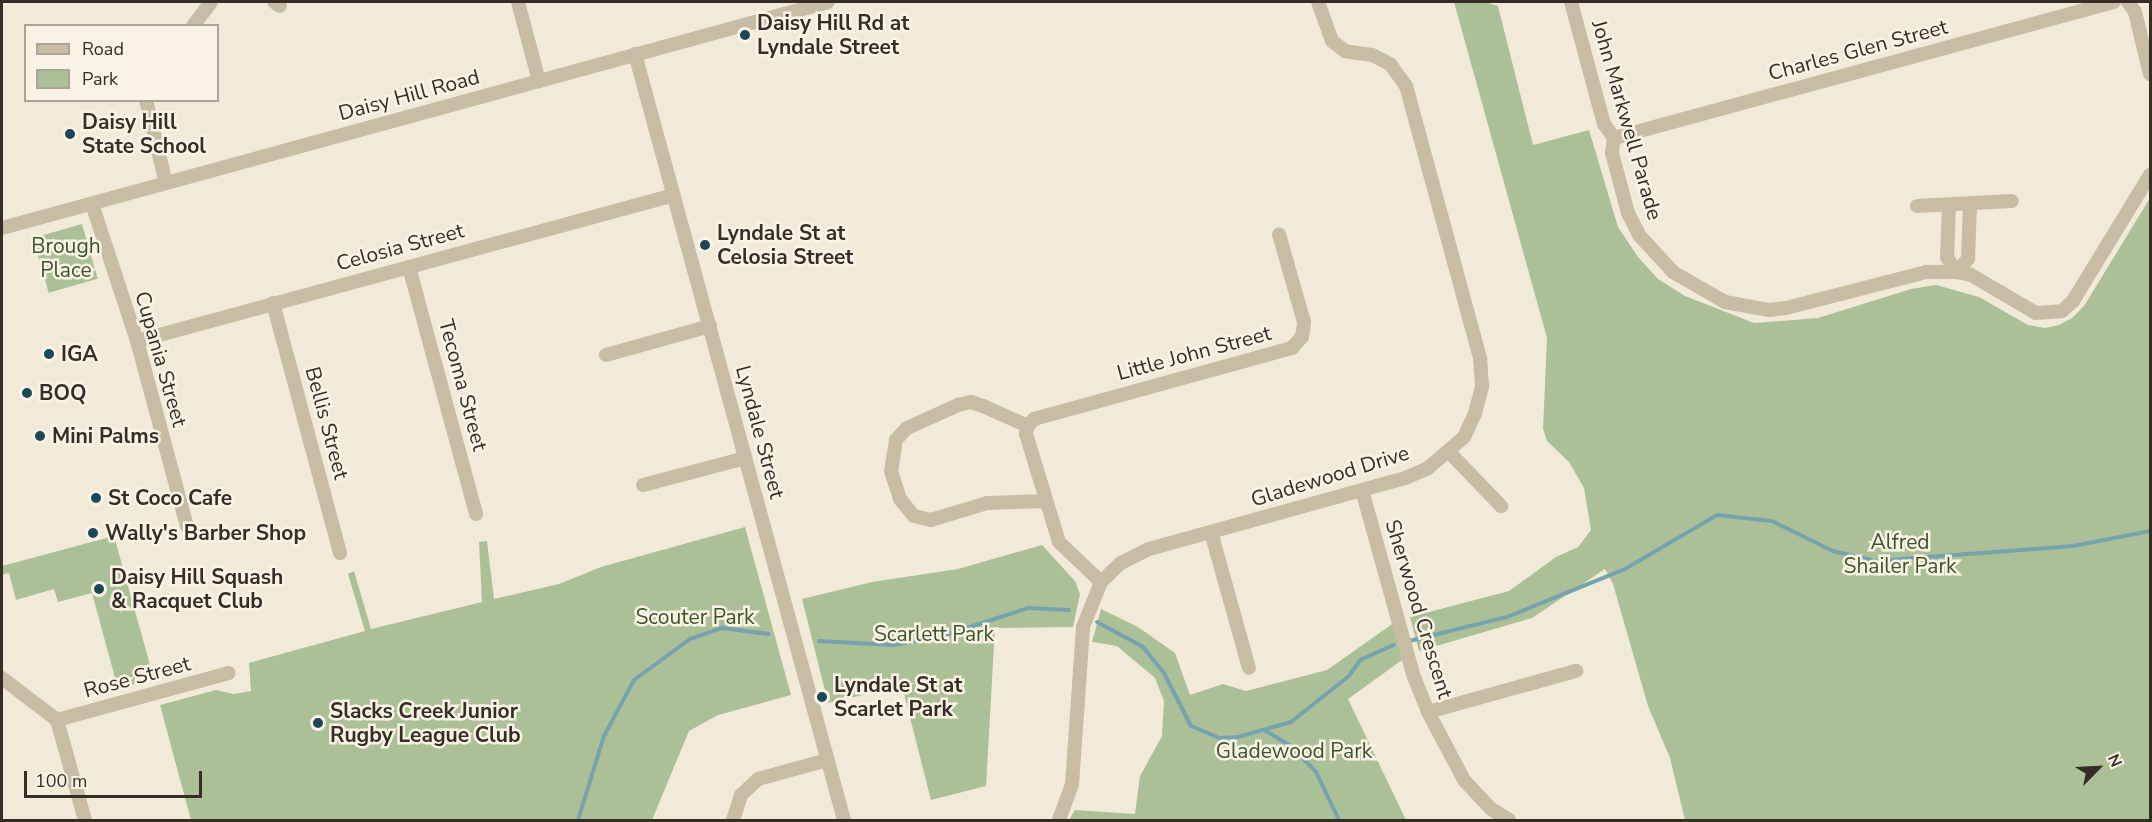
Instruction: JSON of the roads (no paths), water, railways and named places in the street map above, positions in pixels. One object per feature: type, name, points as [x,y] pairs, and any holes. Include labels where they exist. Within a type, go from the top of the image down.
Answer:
[{"type":"street","points":[[194,24],[211,2]]},
{"type":"street","points":[[518,2],[539,81]]},
{"type":"street","name":"Daisy Hill Road","points":[[2,228],[828,2]]},
{"type":"street","name":"Gladewood Drive","points":[[1059,820],[1072,785],[1083,627],[1101,582],[1121,563],[1149,549],[1405,478],[1450,453],[1464,437],[1475,413],[1482,386],[1480,358],[1406,86],[1389,64],[1372,55],[1345,51],[1332,41],[1317,2]]},
{"type":"street","name":"John Markwell Parade","points":[[1571,2],[1604,124],[1614,138],[1612,153],[1628,213],[1644,242],[1673,272],[1725,302],[1769,310],[1786,308],[1926,272],[1956,272],[1971,275],[2036,313],[2062,311],[2073,301],[2151,175]]},
{"type":"street","name":"Charles Glen Street","points":[[1614,138],[2114,2]]},
{"type":"street","points":[[2128,2],[2151,74]]},
{"type":"street","name":"Lyndale Street","points":[[635,54],[844,820]]},
{"type":"street","points":[[146,102],[166,183]]},
{"type":"street","name":"Celosia Street","points":[[137,341],[674,195]]},
{"type":"street","points":[[1917,206],[2012,201]]},
{"type":"street","name":"Cupania Street","points":[[92,204],[137,341],[187,526]]},
{"type":"street","points":[[1949,206],[1947,257],[1956,272],[1968,259],[1970,205]]},
{"type":"street","name":"Little John Street","points":[[1028,426],[1034,418],[1292,348],[1302,337],[1304,322],[1279,234]]},
{"type":"street","name":"Tecoma Street","points":[[409,267],[476,514]]},
{"type":"street","name":"Bellis Street","points":[[273,303],[340,553]]},
{"type":"street","points":[[606,355],[710,326]]},
{"type":"street","points":[[1045,501],[987,503],[931,520],[914,516],[900,499],[891,471],[896,440],[907,428],[958,405],[971,402],[983,405],[1028,426],[1026,434],[1059,542],[1101,582]]},
{"type":"street","points":[[1450,453],[1501,506]]},
{"type":"street","points":[[643,485],[746,458]]},
{"type":"street","name":"Sherwood Crescent","points":[[1362,490],[1414,677],[1428,712],[1464,780],[1491,809],[1509,820]]},
{"type":"street","points":[[1211,532],[1249,668]]},
{"type":"street","points":[[1428,712],[1576,671]]},
{"type":"street","name":"Rose Street","points":[[57,720],[229,673]]},
{"type":"street","points":[[2,678],[57,720],[85,820]]},
{"type":"street","points":[[733,820],[741,795],[758,779],[827,760]]},
{"type":"waterway","points":[[1409,641],[1507,617],[1625,569],[1717,515],[1772,521],[1833,551],[1875,561],[2073,546],[2150,531]]},
{"type":"waterway","points":[[819,641],[893,645],[942,636],[1028,608],[1069,610]]},
{"type":"waterway","points":[[1097,622],[1143,647],[1164,673],[1191,726],[1219,738],[1238,737],[1291,722],[1349,676],[1360,660],[1394,645]]},
{"type":"waterway","points":[[578,820],[604,736],[634,680],[690,639],[722,628],[769,634]]},
{"type":"waterway","points":[[1266,731],[1291,746],[1316,772],[1339,820]]},
{"type":"place","name":"Daisy Hill Rd at Lyndale Street","points":[[745,35]]},
{"type":"place","name":"Daisy Hill State School","points":[[70,134]]},
{"type":"place","name":"Lyndale St at Celosia Street","points":[[705,245]]},
{"type":"place","name":"IGA","points":[[49,354]]},
{"type":"place","name":"BOQ","points":[[27,393]]},
{"type":"place","name":"Mini Palms","points":[[40,436]]},
{"type":"place","name":"St Coco Cafe","points":[[96,498]]},
{"type":"place","name":"Wally's Barber Shop","points":[[93,533]]},
{"type":"place","name":"Daisy Hill Squash & Racquet Club","points":[[99,589]]},
{"type":"place","name":"Lyndale St at Scarlet Park","points":[[822,697]]},
{"type":"place","name":"Slacks Creek Junior Rugby League Club","points":[[318,723]]},
{"type":"park label","name":"Brough Place","points":[[66,258]]},
{"type":"park label","name":"Alfred Shailer Park","points":[[1900,554]]},
{"type":"park label","name":"Scouter Park","points":[[695,617]]},
{"type":"park label","name":"Scarlett Park","points":[[934,634]]},
{"type":"park label","name":"Gladewood Park","points":[[1294,751]]}]
